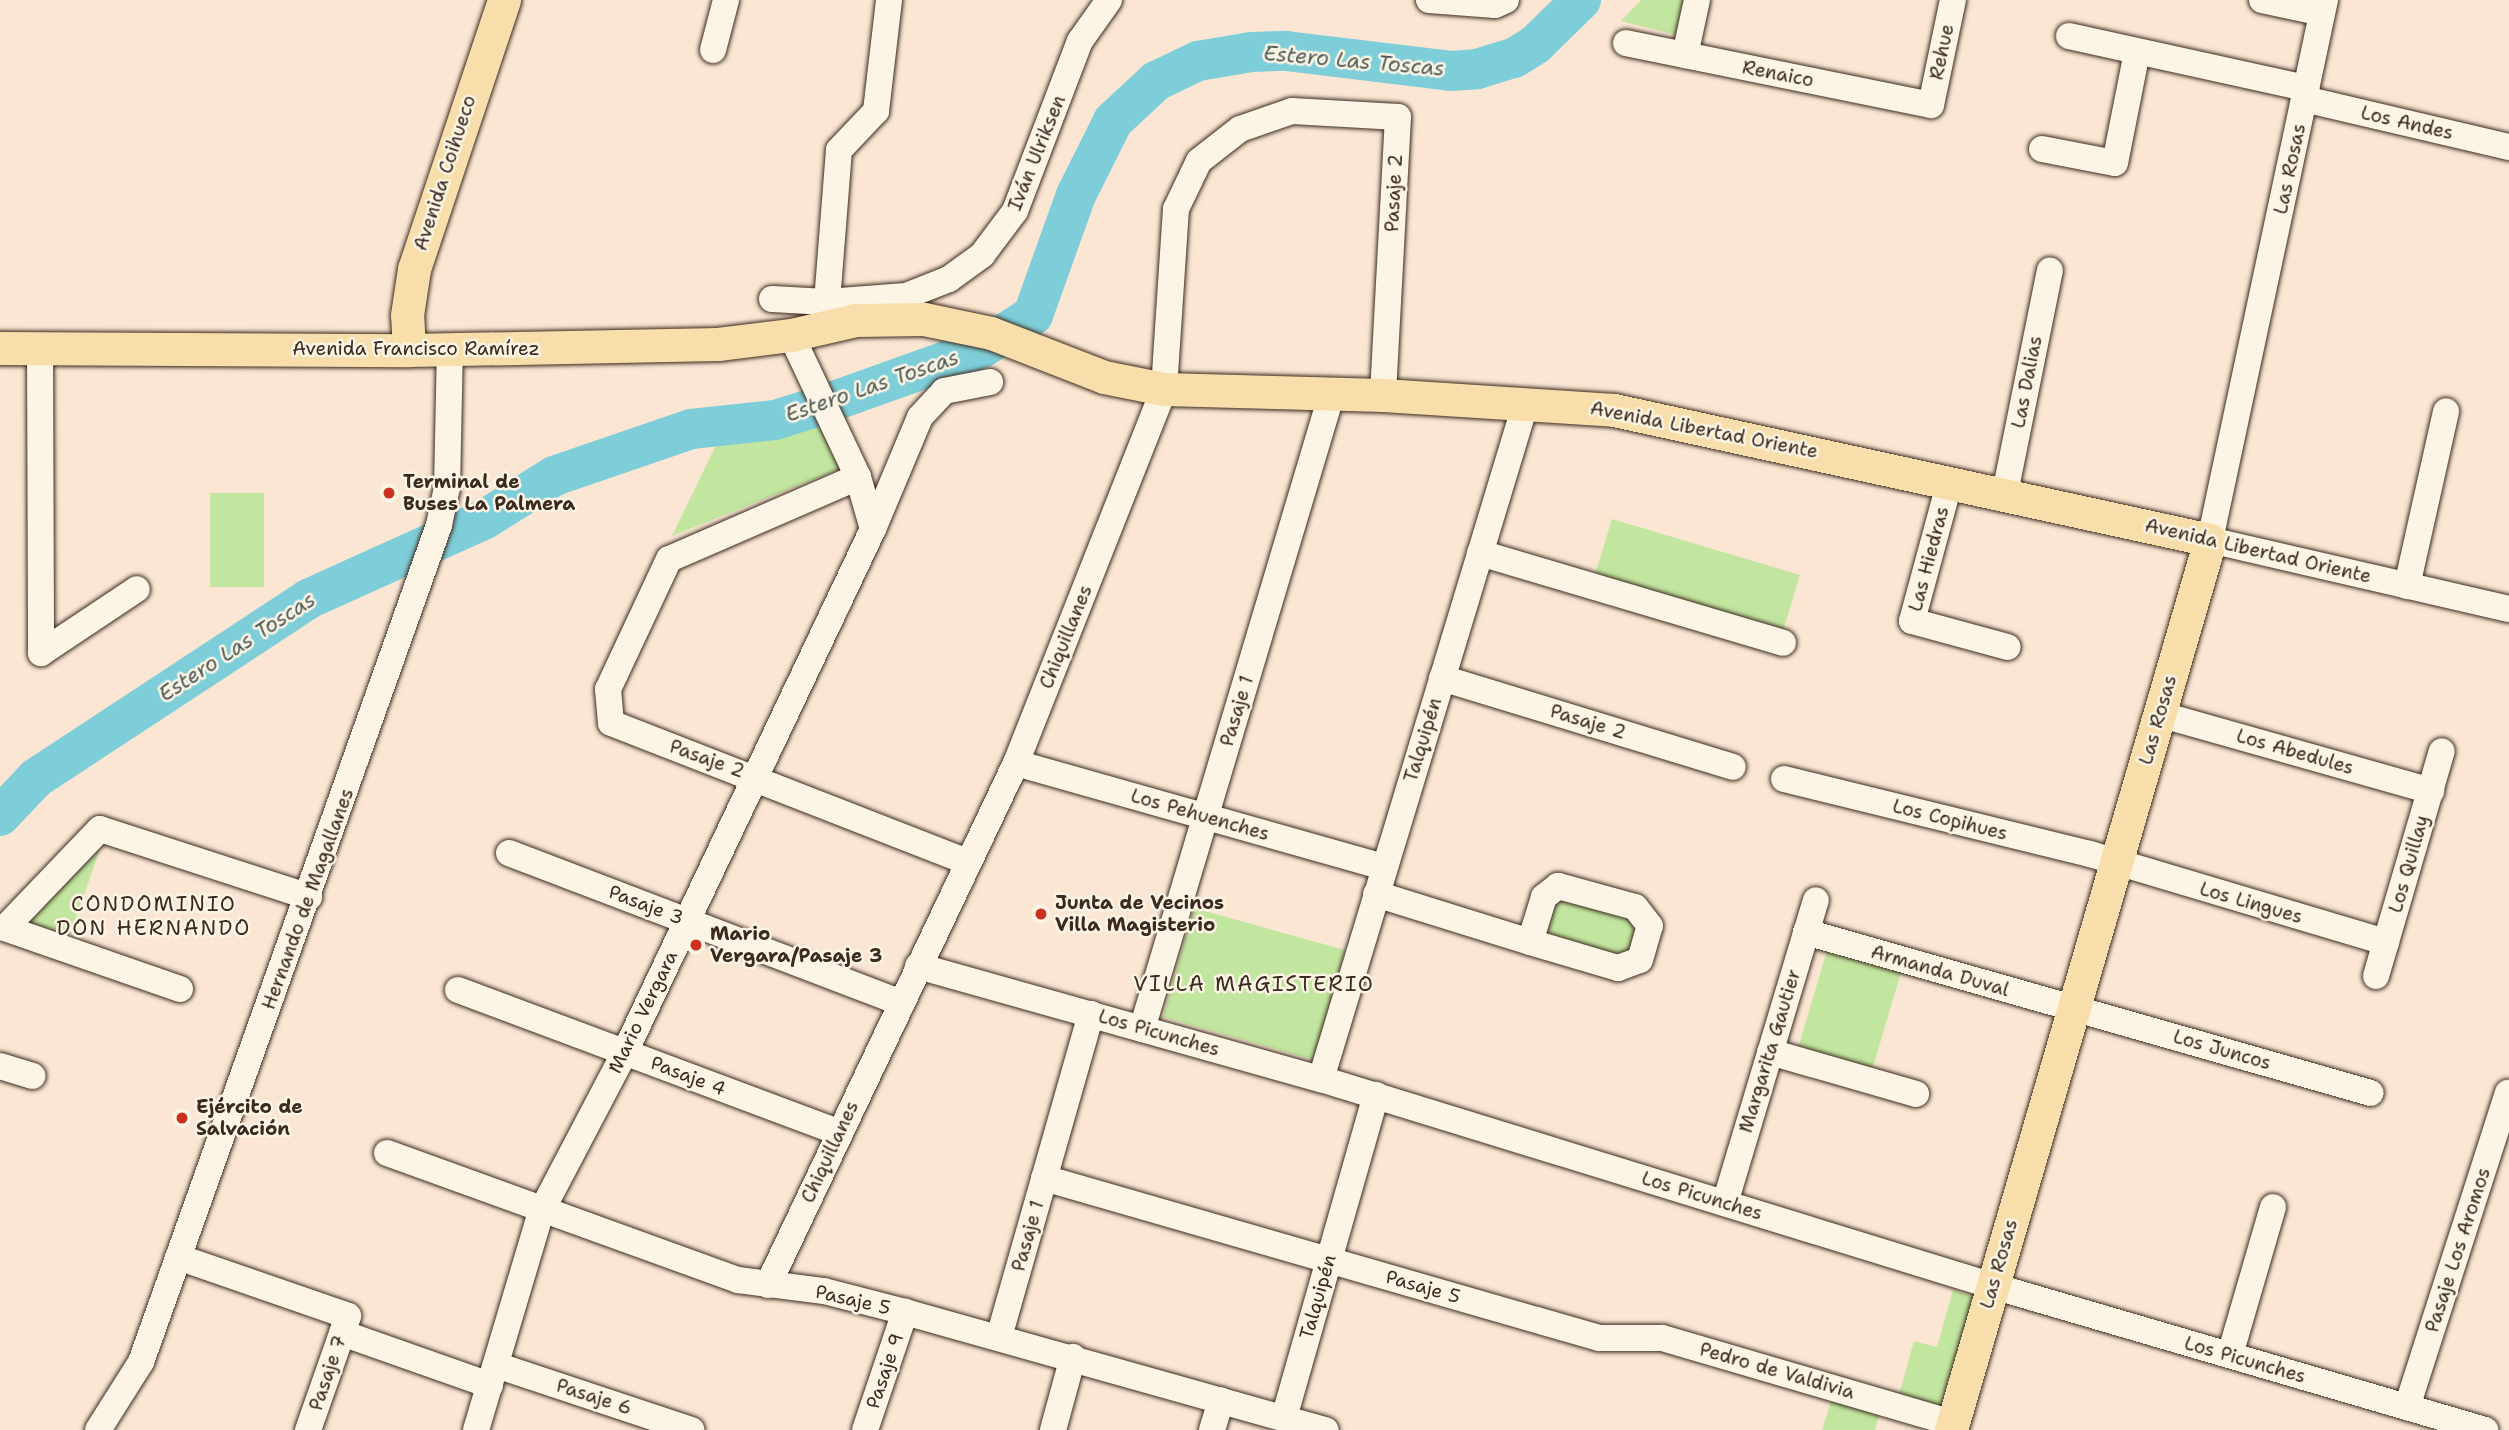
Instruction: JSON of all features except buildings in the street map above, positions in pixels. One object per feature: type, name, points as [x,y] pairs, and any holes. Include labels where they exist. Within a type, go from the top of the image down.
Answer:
[{"type":"main road","name":"Avenida Coihueco","points":[[409,351],[407,315],[414,269],[504,0]]},
{"type":"main road","name":"Avenida Francisco Ramírez","points":[[0,348],[409,351],[718,344],[791,335],[829,314]]},
{"type":"main road","name":"Avenida Libertad Oriente","points":[[829,314],[856,320],[924,319],[991,332],[1104,377],[1164,389],[1526,402],[1661,418],[2210,540]]},
{"type":"main road","name":"Las Rosas","points":[[1952,1426],[2210,540]]},
{"type":"street","points":[[713,50],[726,0]]},
{"type":"street","points":[[829,314],[839,150],[876,111],[889,0]]},
{"type":"street","name":"Iván Ulriksen","points":[[772,299],[829,314],[929,289],[968,266],[988,248],[1015,211],[1080,41],[1109,0]]},
{"type":"street","points":[[1429,0],[1498,2]]},
{"type":"street","points":[[1685,55],[1697,0]]},
{"type":"street","name":"Rehue","points":[[1931,105],[1952,0]]},
{"type":"street","points":[[2262,0],[2324,6]]},
{"type":"street","name":"Las Rosas","points":[[2210,540],[2324,6]]},
{"type":"street","name":"Los Andes","points":[[2070,36],[2305,93],[2509,147]]},
{"type":"street","name":"Renaico","points":[[1626,43],[1931,105]]},
{"type":"street","points":[[2042,149],[2115,163],[2137,52]]},
{"type":"street","name":"Chiquillanes","points":[[768,1285],[1016,763],[1164,389],[1176,209],[1199,161],[1240,128],[1292,111],[1398,117]]},
{"type":"street","name":"Pasaje 2","points":[[1383,395],[1398,117]]},
{"type":"street","name":"Las Dalias","points":[[2005,493],[2050,270]]},
{"type":"street","points":[[791,335],[858,477],[873,529]]},
{"type":"street","points":[[40,348],[40,653],[137,589]]},
{"type":"street","name":"Hernando de Magallanes","points":[[98,1430],[141,1362],[309,897],[439,525],[447,488],[450,350]]},
{"type":"street","name":"Mario Vergara","points":[[476,1430],[541,1212],[625,1052],[873,529],[926,407],[955,387],[990,382]]},
{"type":"street","name":"Pasaje 1","points":[[1142,1029],[1332,393]]},
{"type":"street","name":"Talquipén","points":[[1321,1079],[1526,402]]},
{"type":"street","points":[[2407,586],[2446,411]]},
{"type":"street","name":"Pasaje 2","points":[[858,477],[670,559],[608,689],[611,723],[967,862]]},
{"type":"street","name":"Las Hiedras","points":[[1950,481],[1912,621],[2008,647]]},
{"type":"street","name":"Avenida Libertad Oriente","points":[[2210,540],[2509,608]]},
{"type":"street","points":[[1480,553],[1783,643]]},
{"type":"street","name":"Pasaje 2","points":[[1442,678],[1733,767]]},
{"type":"street","name":"Los Abedules","points":[[2159,714],[2431,791]]},
{"type":"street","name":"Los Quillay","points":[[2376,976],[2442,751]]},
{"type":"street","name":"Los Pehuenches","points":[[1016,763],[1384,867]]},
{"type":"street","name":"Los Copihues","points":[[1784,779],[2116,863]]},
{"type":"street","points":[[180,989],[2,927],[100,829],[309,897]]},
{"type":"street","name":"Pasaje 3","points":[[509,853],[901,1003]]},
{"type":"street","name":"Los Lingues","points":[[2116,863],[2386,942]]},
{"type":"street","points":[[1376,894],[1530,942]]},
{"type":"street","name":"Margarita Gautier","points":[[1725,1203],[1816,900]]},
{"type":"street","name":"Armanda Duval","points":[[1806,932],[2074,1009]]},
{"type":"street","name":"Los Picunches","points":[[918,966],[1376,1095],[1993,1286],[2485,1430]]},
{"type":"street","name":"Pasaje 4","points":[[458,990],[839,1133]]},
{"type":"street","name":"Los Juncos","points":[[2074,1009],[2371,1093]]},
{"type":"street","name":"Pasaje 1","points":[[999,1337],[1091,1014]]},
{"type":"street","points":[[1770,1052],[1916,1094]]},
{"type":"street","points":[[0,1066],[32,1076]]},
{"type":"street","name":"Pasaje Los Aromos","points":[[2407,1407],[2508,1093]]},
{"type":"street","name":"Talquipén","points":[[1284,1418],[1376,1095]]},
{"type":"street","name":"Pasaje 5","points":[[387,1153],[541,1212],[738,1280],[824,1292],[905,1312],[1326,1430]]},
{"type":"street","name":"Pasaje 5","points":[[1044,1178],[1599,1338]]},
{"type":"street","points":[[2230,1355],[2273,1207]]},
{"type":"street","name":"Pasaje 6","points":[[178,1258],[345,1325],[493,1375],[691,1430]]},
{"type":"street","name":"Pasaje 9","points":[[865,1430],[905,1312]]},
{"type":"street","name":"Pasaje 7","points":[[308,1430],[345,1325]]},
{"type":"street","name":"Pedro de Valdivia","points":[[1599,1338],[1662,1338],[1952,1426]]},
{"type":"street","points":[[1052,1430],[1073,1357]]},
{"type":"street","points":[[1212,1430],[1221,1400]]},
{"type":"green space","points":[[1641,0],[1689,0],[1680,36],[1621,21]]},
{"type":"green space","points":[[823,426],[839,469],[672,536],[717,443]]},
{"type":"green space","points":[[210,493],[264,493],[264,587],[210,587]]},
{"type":"green space","points":[[1612,519],[1800,575],[1782,634],[1594,578]]},
{"type":"green space","points":[[102,843],[69,938],[24,923]]},
{"type":"green space","points":[[1556,898],[1634,915],[1641,926],[1634,950],[1621,957],[1553,937],[1547,929]]},
{"type":"green space","points":[[1194,908],[1345,950],[1314,1060],[1163,1017]]},
{"type":"green space","points":[[1829,944],[1903,966],[1872,1070],[1798,1048]]},
{"type":"green space","points":[[1953,1290],[1985,1300],[1953,1410],[1899,1395],[1914,1341],[1937,1347]]},
{"type":"green space","points":[[1832,1398],[1880,1412],[1875,1430],[1822,1430]]},
{"type":"waterway","name":"Estero Las Toscas","points":[[0,816],[36,778],[308,599],[485,519],[554,476],[691,429],[775,420],[982,348],[1033,315],[1076,195],[1113,121],[1156,81],[1198,61],[1251,52],[1286,51],[1451,71],[1477,69],[1514,58],[1536,44],[1581,0]]},
{"type":"place","name":"Terminal de Buses La Palmera","points":[[389,493]]},
{"type":"place","name":"Junta de Vecinos Villa Magisterio","points":[[1041,914]]},
{"type":"place","name":"Mario Vergara/Pasaje 3","points":[[696,945]]},
{"type":"place","name":"Ejército de Salvación","points":[[182,1118]]},
{"type":"district","name":"CONDOMINIO DON HERNANDO","points":[[154,916]]},
{"type":"district","name":"VILLA MAGISTERIO","points":[[1254,984]]}]
